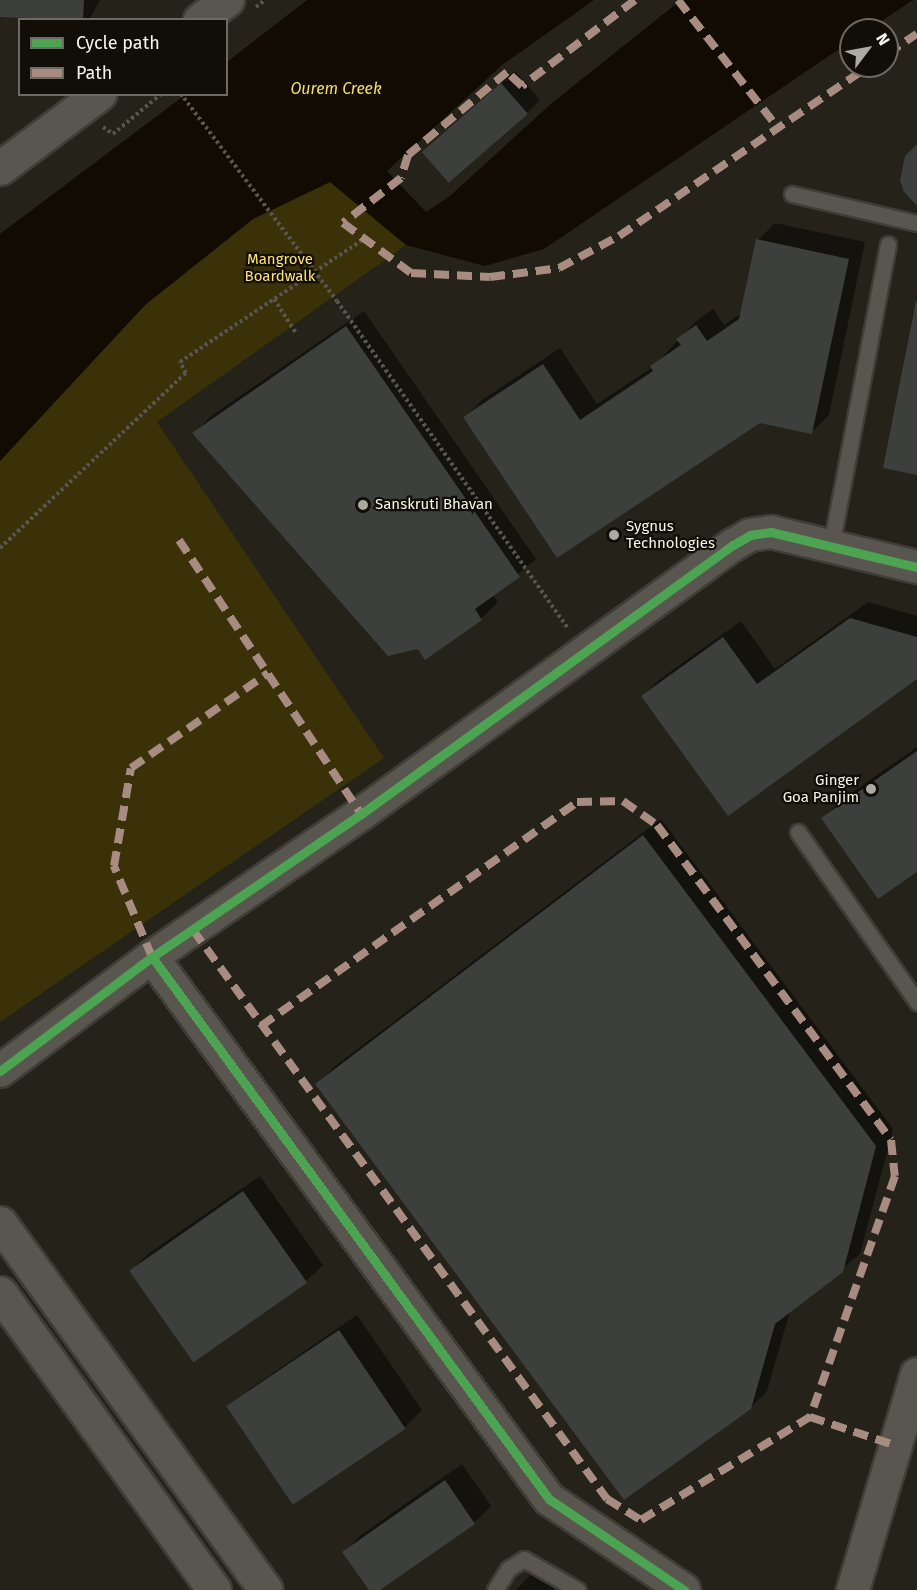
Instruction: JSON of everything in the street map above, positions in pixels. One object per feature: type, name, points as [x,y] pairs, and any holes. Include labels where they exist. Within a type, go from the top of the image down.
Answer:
[{"type":"main road","points":[[203,18],[227,0]]},
{"type":"main road","points":[[0,168],[98,109]]},
{"type":"main road","points":[[2,1231],[266,1590]]},
{"type":"main road","points":[[0,1293],[214,1590]]},
{"type":"street","points":[[0,1071],[152,957],[586,654],[750,535],[771,532],[917,567]]},
{"type":"street","points":[[152,957],[549,1499],[670,1586]]},
{"type":"street","points":[[853,1590],[917,1374]]},
{"type":"lane","points":[[792,194],[917,223]]},
{"type":"lane","points":[[831,546],[888,244]]},
{"type":"lane","points":[[798,832],[917,1002]]},
{"type":"lane","points":[[495,1590],[508,1569],[524,1559],[578,1590]]},
{"type":"path","points":[[98,109],[113,134],[159,96]]},
{"type":"path","points":[[183,96],[337,301],[586,654]]},
{"type":"path","points":[[0,548],[186,373],[180,362],[363,240]]},
{"type":"path","points":[[274,298],[296,333]]},
{"type":"green space","name":"Mangrove Boardwalk","points":[[330,182],[406,245],[157,422],[384,758],[0,1022],[0,461],[145,305],[253,219]]},
{"type":"water","name":"Ourem Creek","points":[[307,0],[594,0],[502,65],[387,171],[426,212],[450,196],[552,103],[681,0],[913,0],[886,18],[839,18],[839,49],[544,249],[485,266],[406,245],[330,182],[253,219],[145,305],[0,461],[0,234],[184,96],[228,96],[228,61]]},
{"type":"building","points":[[0,0],[84,0],[83,18],[0,17]]},
{"type":"building","points":[[501,83],[528,114],[449,183],[422,152]]},
{"type":"building","points":[[917,144],[917,206],[904,192],[900,180],[905,156]]},
{"type":"building","points":[[756,239],[849,259],[812,434],[760,423],[557,558],[463,417],[543,364],[580,420],[653,371],[650,366],[681,345],[676,339],[696,325],[707,341],[739,319]]},
{"type":"building","points":[[917,301],[917,475],[883,468]]},
{"type":"building","name":"Sanskruti Bhavan","points":[[346,326],[520,577],[475,609],[482,620],[425,660],[418,649],[388,656],[192,433]]},
{"type":"building","points":[[850,618],[917,637],[917,679],[728,816],[641,696],[723,637],[757,684]]},
{"type":"building","points":[[917,751],[917,872],[878,899],[821,818]]},
{"type":"building","points":[[643,835],[876,1146],[843,1272],[775,1324],[751,1409],[624,1500],[315,1084]]},
{"type":"building","points":[[243,1191],[307,1283],[193,1362],[129,1271]]},
{"type":"building","points":[[339,1330],[406,1429],[293,1505],[226,1406]]},
{"type":"building","points":[[445,1480],[475,1524],[380,1590],[369,1590],[342,1552]]},
{"type":"marked path","points":[[635,0],[522,86],[507,72],[408,155],[401,178],[343,223],[411,273],[490,277],[559,268],[619,236],[851,78]]},
{"type":"marked path","points":[[678,0],[778,128]]},
{"type":"marked path","points":[[899,46],[917,34]]},
{"type":"marked path","points":[[179,540],[361,814]]},
{"type":"marked path","points":[[152,957],[114,866],[131,768],[268,673]]},
{"type":"marked path","points":[[261,1026],[577,802],[623,801],[657,825],[891,1140],[895,1176],[810,1417]]},
{"type":"marked path","points":[[193,930],[607,1499],[641,1520],[810,1417],[894,1445]]},
{"type":"cycle path","points":[[0,1071],[152,957],[361,814],[750,535],[771,532],[917,567]]},
{"type":"cycle path","points":[[152,957],[549,1499],[684,1590]]},
{"type":"place","name":"Sanskruti Bhavan","points":[[363,505]]},
{"type":"place","name":"Sygnus Technologies","points":[[614,535]]},
{"type":"place","name":"Ginger Goa Panjim","points":[[871,789]]}]
